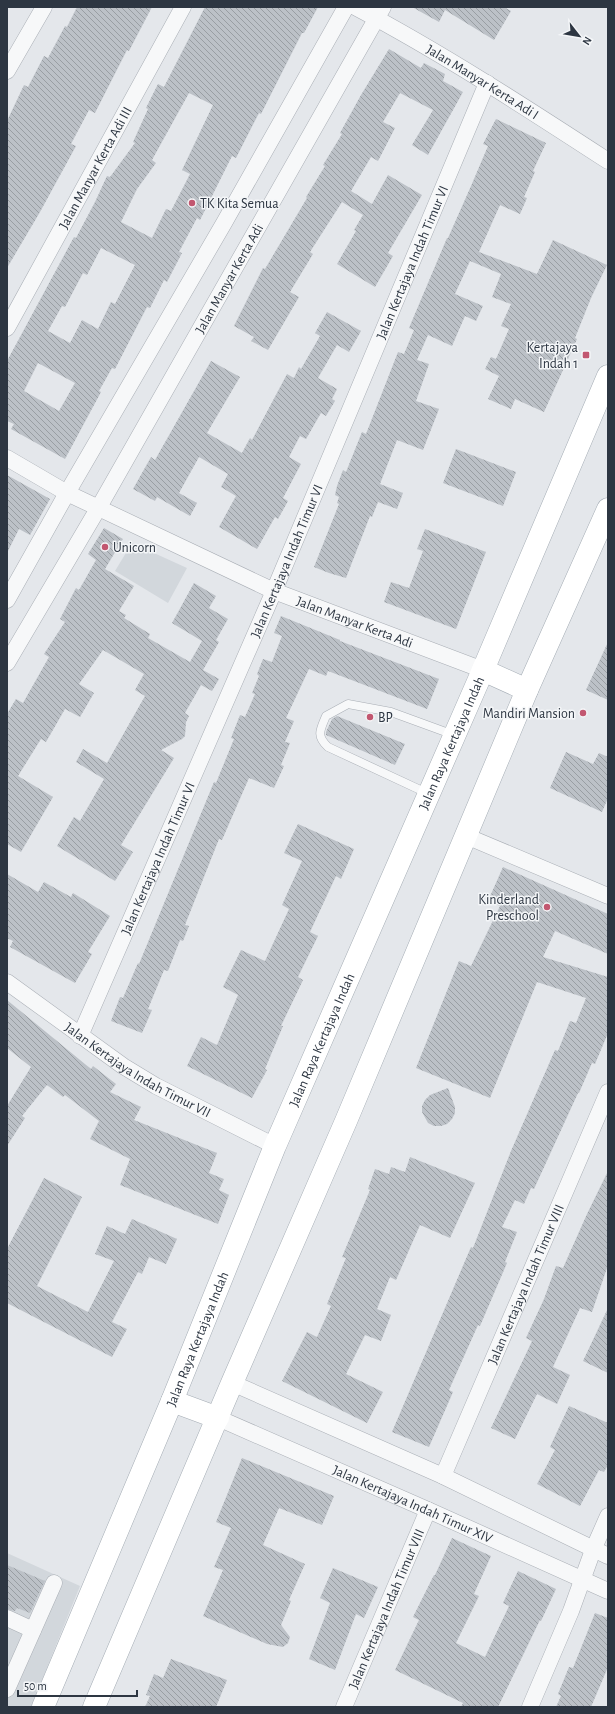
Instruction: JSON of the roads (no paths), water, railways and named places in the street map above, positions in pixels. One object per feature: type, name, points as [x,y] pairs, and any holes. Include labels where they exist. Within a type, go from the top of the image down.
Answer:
[{"type":"main road","name":"Jalan Raya Kertajaya Indah","points":[[43,1707],[172,1401],[275,1146],[455,735],[608,376]]},
{"type":"main road","points":[[94,1707],[232,1383],[346,1121],[527,690],[608,509]]},
{"type":"main road","points":[[483,670],[527,690]]},
{"type":"main road","points":[[172,1401],[218,1418]]},
{"type":"street","points":[[7,71],[44,7]]},
{"type":"street","name":"Jalan Manyar Kerta Adi III","points":[[7,328],[182,7]]},
{"type":"street","points":[[7,600],[71,495],[346,7]]},
{"type":"street","name":"Jalan Manyar Kerta Adi I","points":[[355,7],[378,14],[608,161]]},
{"type":"street","name":"Jalan Manyar Kerta Adi","points":[[7,662],[378,14]]},
{"type":"street","name":"Jalan Kertajaya Indah Timur VI","points":[[80,1036],[274,590],[486,83]]},
{"type":"street","name":"Jalan Manyar Kerta Adi","points":[[7,458],[71,495],[274,590],[483,670]]},
{"type":"street","points":[[466,836],[608,896]]},
{"type":"street","name":"Jalan Kertajaya Indah Timur VII","points":[[7,982],[123,1066],[156,1086],[275,1146]]},
{"type":"street","name":"Jalan Kertajaya Indah Timur VIII","points":[[443,1476],[608,1092]]},
{"type":"street","points":[[232,1383],[443,1476],[608,1556]]},
{"type":"street","name":"Jalan Kertajaya Indah Timur XIV","points":[[218,1418],[608,1591]]},
{"type":"street","name":"Jalan Kertajaya Indah Timur VIII","points":[[344,1707],[428,1510]]},
{"type":"street","points":[[530,1707],[608,1516]]},
{"type":"street","points":[[7,1689],[54,1583]]},
{"type":"street","points":[[7,1618],[33,1630]]},
{"type":"lane","points":[[429,794],[328,747],[321,741],[320,733],[326,716],[348,704],[391,712],[455,735]]},
{"type":"place","name":"TK Kita Semua","points":[[192,203]]},
{"type":"place","name":"Kertajaya Indah 1","points":[[586,355]]},
{"type":"place","name":"Unicorn","points":[[105,547]]},
{"type":"place","name":"Mandiri Mansion","points":[[583,713]]},
{"type":"place","name":"BP","points":[[370,717]]},
{"type":"place","name":"Kinderland Preschool","points":[[547,907]]}]
